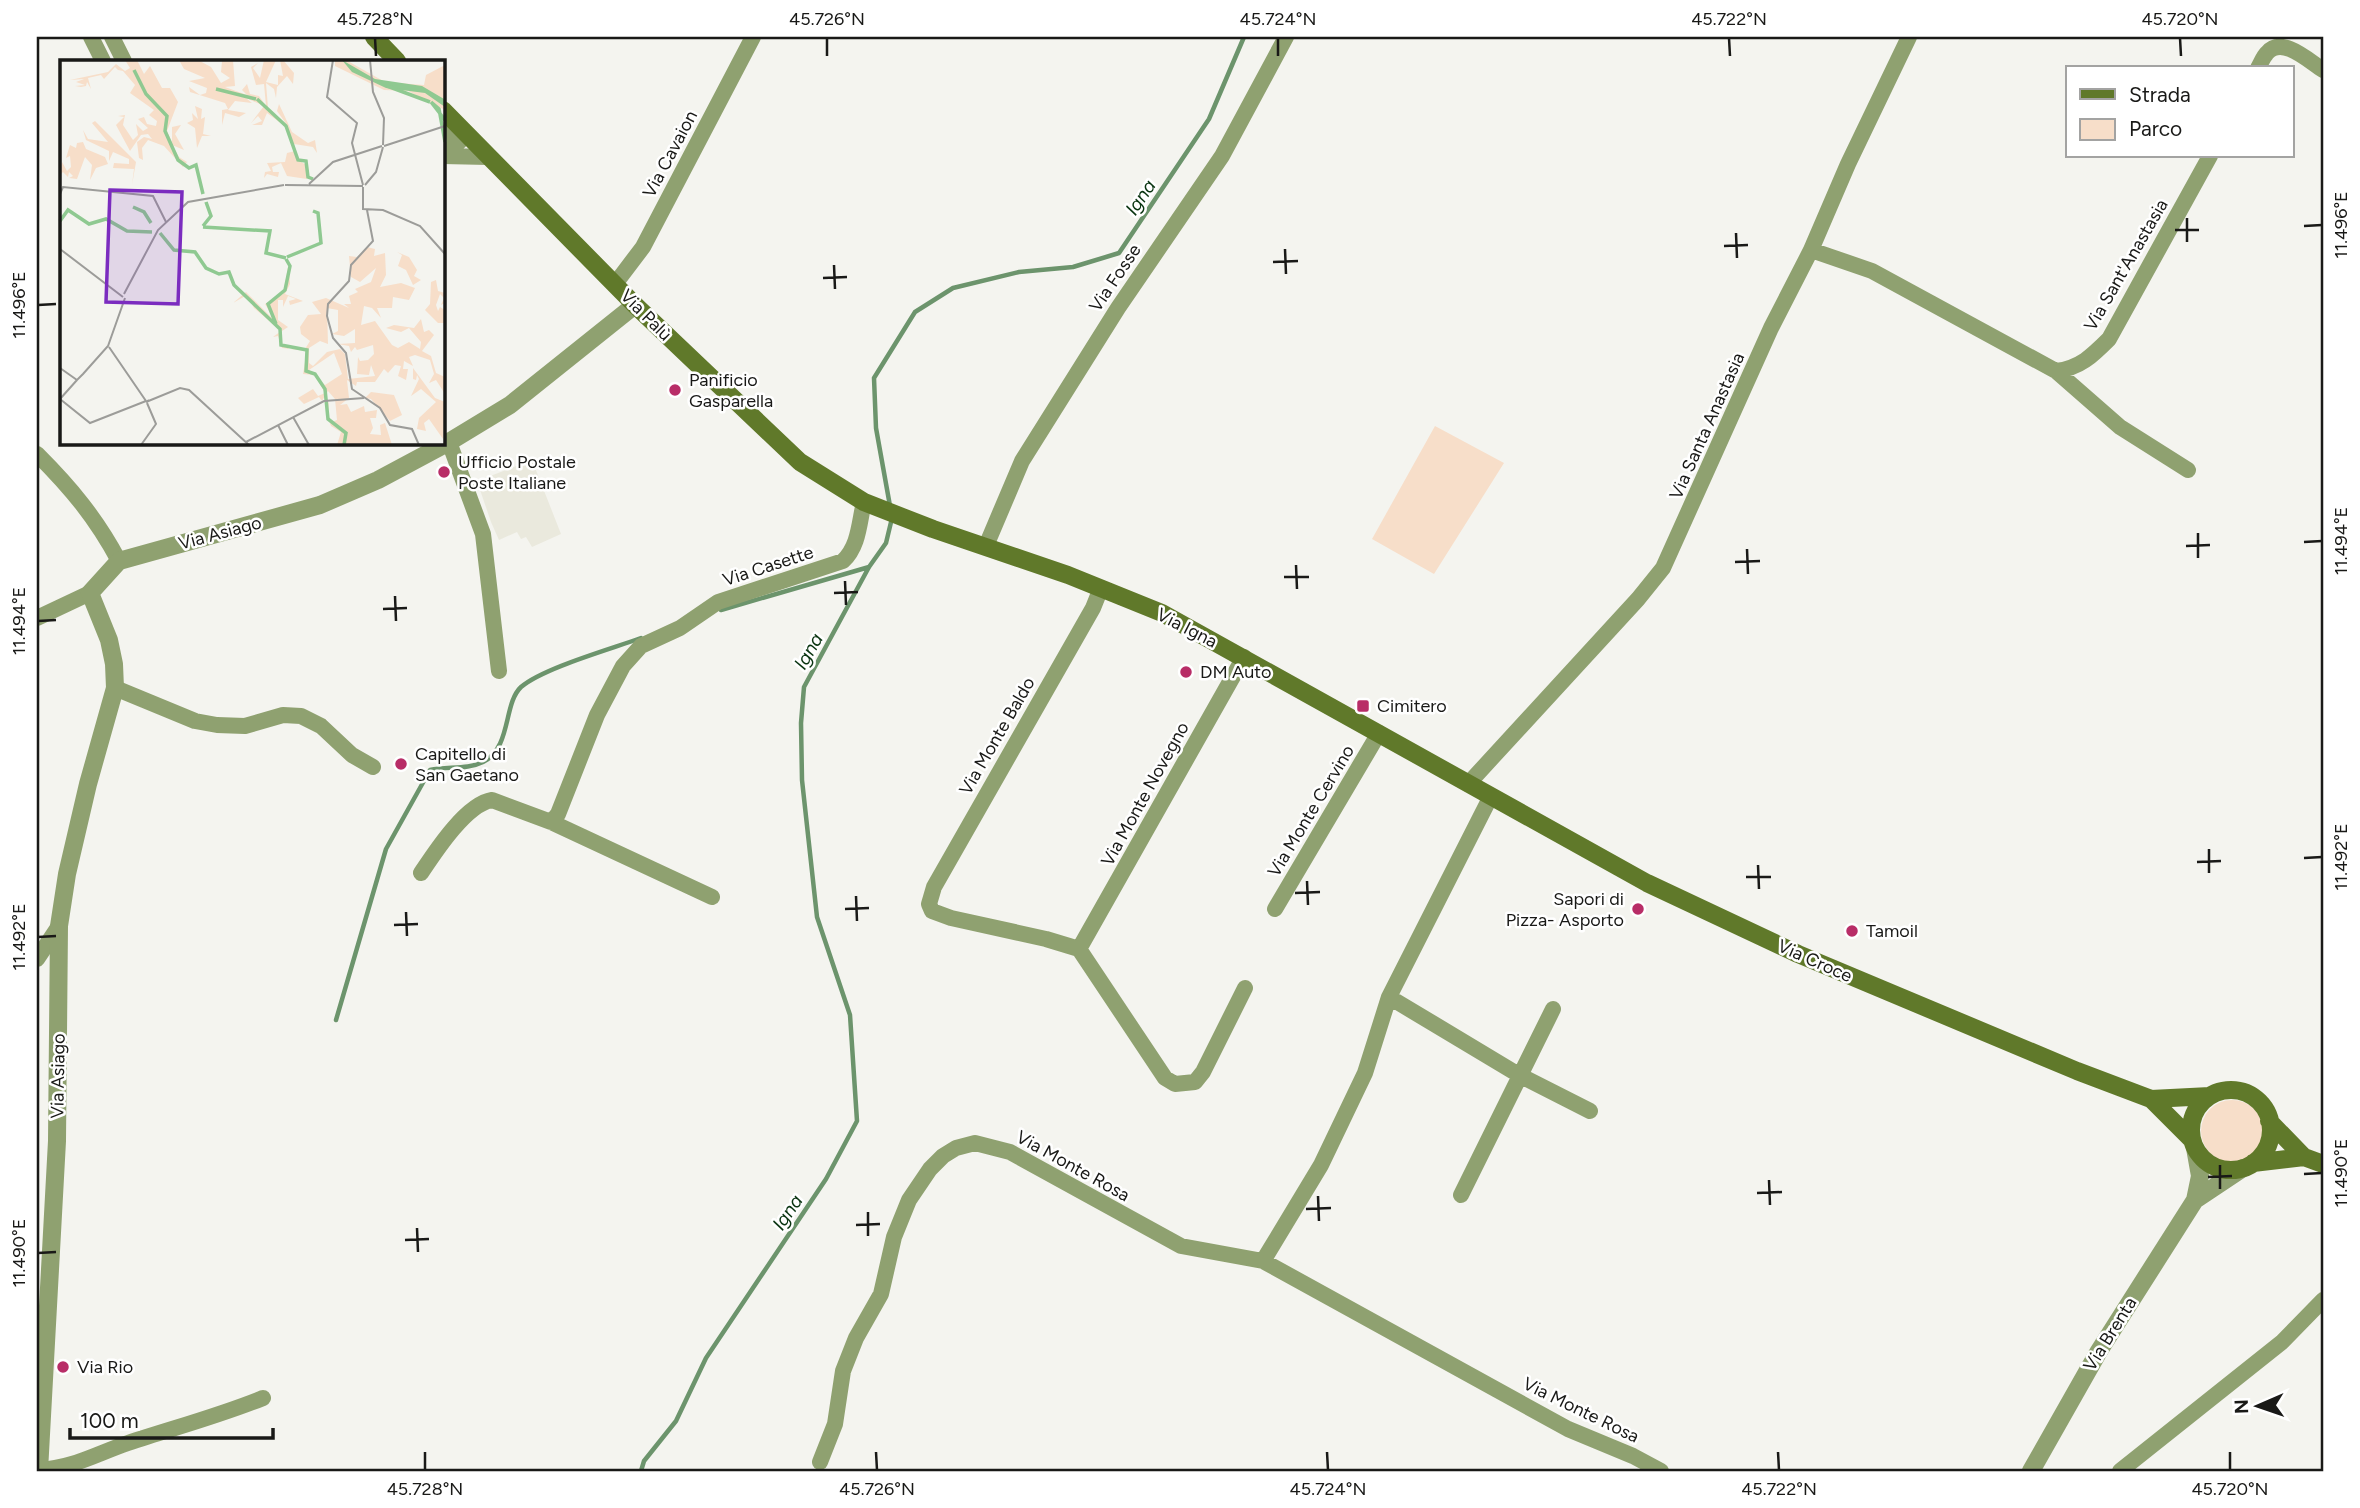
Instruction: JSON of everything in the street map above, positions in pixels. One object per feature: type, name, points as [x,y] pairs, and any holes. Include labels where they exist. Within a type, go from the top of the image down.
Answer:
[{"type":"main road","points":[[374,37],[396,60]]},
{"type":"main road","name":"Via Palù","points":[[444,111],[635,305],[800,462],[869,504]]},
{"type":"main road","name":"Via Igna","points":[[869,504],[1101,588],[1162,613],[1492,796]]},
{"type":"main road","name":"Via Croce","points":[[1492,796],[1647,883],[1786,948],[2077,1071],[2151,1099],[2210,1096],[2221,1091],[2234,1090],[2246,1093],[2257,1100],[2269,1121]]},
{"type":"main road","points":[[2193,1144],[2191,1127],[2194,1115],[2200,1104],[2210,1096]]},
{"type":"main road","name":"Via Croce","points":[[2151,1099],[2210,1165],[2232,1170],[2304,1157]]},
{"type":"main road","points":[[2269,1121],[2304,1157],[2323,1164]]},
{"type":"main road","points":[[2248,1166],[2268,1144],[2269,1121]]},
{"type":"street","points":[[91,37],[102,60]]},
{"type":"street","points":[[112,37],[124,60]]},
{"type":"street","name":"Via Cavaion","points":[[615,284],[643,247],[753,37]]},
{"type":"street","name":"Via Fosse","points":[[986,546],[1021,461],[1118,308],[1222,156],[1286,37]]},
{"type":"street","name":"Via Santa Anastasia","points":[[1468,784],[1638,599],[1663,568],[1771,328],[1811,250],[1848,164],[1909,37]]},
{"type":"street","points":[[2259,66],[2274,47],[2283,46],[2323,71]]},
{"type":"street","points":[[444,137],[451,131],[461,130],[460,141],[444,154]]},
{"type":"street","points":[[444,155],[488,157]]},
{"type":"street","name":"Via Sant'Anastasia","points":[[2056,371],[2071,369],[2090,359],[2109,339],[2209,158]]},
{"type":"street","points":[[1811,250],[1872,271],[2056,371],[2120,427],[2188,470]]},
{"type":"street","name":"Via Asiago","points":[[119,561],[320,505],[378,480],[510,405],[635,305]]},
{"type":"street","points":[[449,442],[483,534],[499,671]]},
{"type":"street","points":[[37,454],[83,503],[119,561],[90,593],[37,618]]},
{"type":"street","name":"Via Casette","points":[[551,822],[558,814],[597,715],[623,666],[641,646],[680,628],[718,602],[843,561],[849,556],[869,504]]},
{"type":"street","name":"Via Monte Baldo","points":[[1079,949],[951,918],[932,911],[929,896],[1093,608],[1101,588]]},
{"type":"street","name":"Via Asiago","points":[[42,1332],[57,1141],[59,926],[76,835],[115,688],[109,640],[90,593]]},
{"type":"street","name":"Via Monte Novegno","points":[[1079,949],[1244,657]]},
{"type":"street","points":[[115,688],[195,721],[216,725],[244,726],[283,715],[301,716],[321,726],[352,755],[373,767]]},
{"type":"street","name":"Via Monte Cervino","points":[[1275,909],[1379,733]]},
{"type":"street","points":[[1263,1261],[1321,1165],[1365,1073],[1389,997],[1492,796]]},
{"type":"street","points":[[421,873],[452,831],[485,801],[501,802],[551,822],[712,897]]},
{"type":"street","name":"Via Asiago","points":[[37,959],[59,926]]},
{"type":"street","points":[[1079,949],[1164,1078],[1175,1084],[1195,1082],[1203,1072],[1245,988]]},
{"type":"street","points":[[1389,997],[1519,1075],[1590,1111]]},
{"type":"street","points":[[1461,1195],[1553,1009]]},
{"type":"street","name":"Via Monte Rosa","points":[[820,1462],[835,1424],[843,1371],[856,1338],[881,1294],[894,1237],[905,1208],[913,1192],[943,1156],[956,1148],[975,1143],[1010,1152],[1181,1246],[1263,1261],[1568,1429],[1633,1456],[1661,1471]]},
{"type":"street","name":"Via Brenta","points":[[2031,1471],[2099,1351],[2195,1200],[2200,1176],[2193,1144]]},
{"type":"street","name":"Via Brenta","points":[[2195,1200],[2248,1166]]},
{"type":"street","points":[[2120,1471],[2282,1342],[2323,1300]]},
{"type":"street","points":[[42,1332],[39,1471],[63,1469],[103,1452],[263,1398]]},
{"type":"shaded area","points":[[532,460],[561,534],[532,547],[526,537],[521,539],[517,532],[499,540],[477,481]]},
{"type":"green space","points":[[1435,426],[1504,463],[1434,574],[1372,539]]},
{"type":"green space","points":[[2232,1100],[2254,1109],[2263,1131],[2254,1153],[2232,1162],[2210,1153],[2201,1131],[2210,1109]]},
{"type":"waterway","name":"Igna","points":[[890,506],[876,428],[874,378],[915,312],[953,288],[1019,272],[1073,267],[1119,253],[1209,119],[1244,37]]},
{"type":"waterway","name":"Igna","points":[[641,1471],[644,1461],[676,1421],[706,1358],[826,1179],[857,1121],[850,1015],[817,917],[802,780],[801,723],[804,687],[869,567],[886,543],[892,518]]},
{"type":"waterway","points":[[721,610],[869,567]]},
{"type":"waterway","points":[[336,1020],[386,849],[430,770],[470,766],[483,762],[492,755],[503,736],[515,694],[531,680],[561,666],[641,638]]},
{"type":"place","name":"Panificio Gasparella","points":[[675,390]]},
{"type":"place","name":"Ufficio Postale Poste Italiane","points":[[444,472]]},
{"type":"place","name":"DM Auto","points":[[1186,672]]},
{"type":"place","name":"Cimitero","points":[[1363,706]]},
{"type":"place","name":"Capitello di San Gaetano","points":[[401,764]]},
{"type":"place","name":"Sapori di Pizza- Asporto","points":[[1638,909]]},
{"type":"place","name":"Tamoil","points":[[1852,931]]},
{"type":"place","name":"Via Rio","points":[[63,1367]]}]
